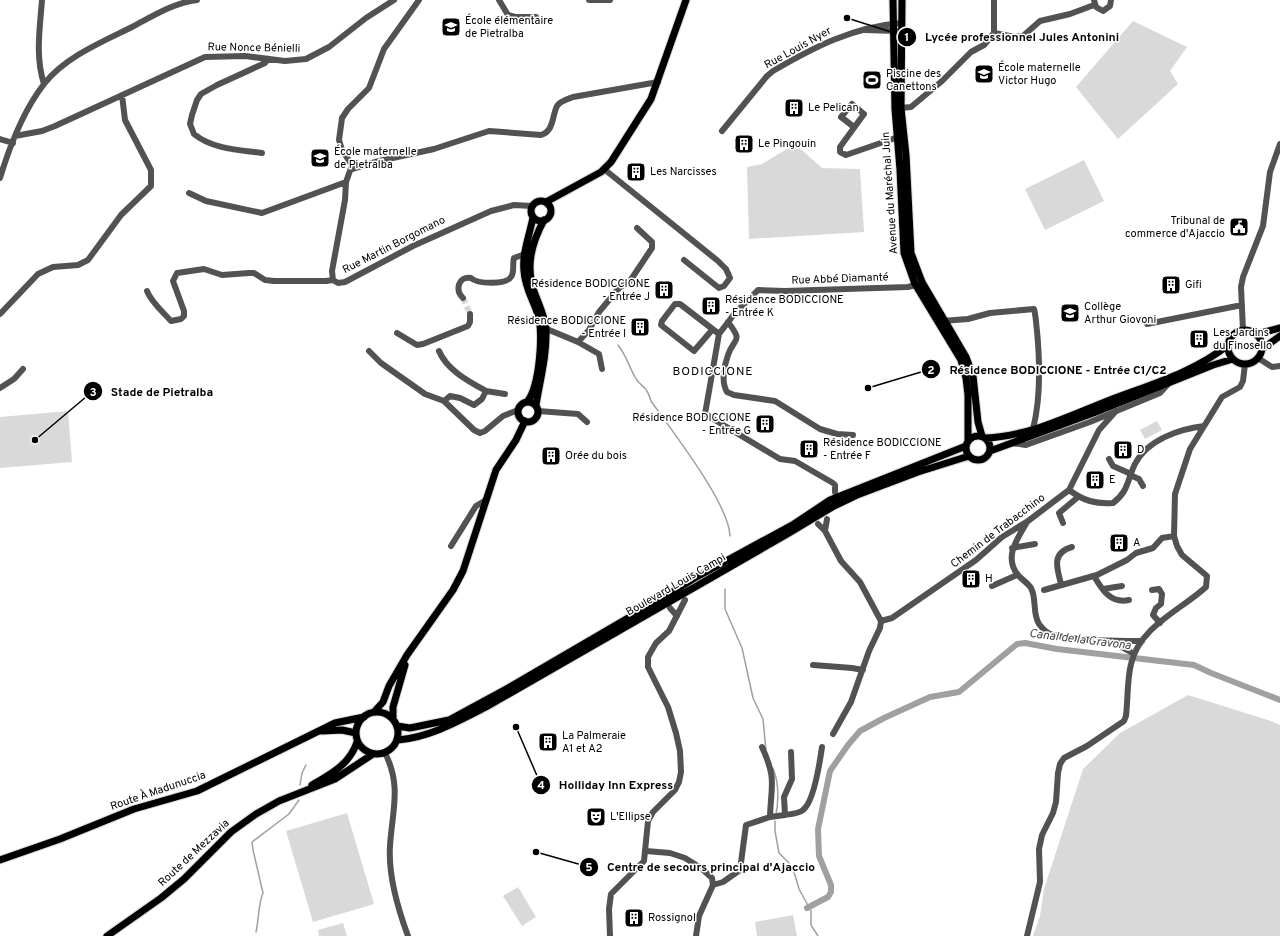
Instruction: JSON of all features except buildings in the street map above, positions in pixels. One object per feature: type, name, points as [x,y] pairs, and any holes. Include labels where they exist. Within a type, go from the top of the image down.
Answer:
[{"type":"main road","points":[[546,202],[551,210],[549,216],[544,220],[534,242],[529,268],[532,286],[543,327],[545,355],[534,419],[525,421],[520,418],[518,410],[521,404],[527,402],[531,394],[540,356],[543,327],[527,290],[524,270],[525,254],[533,217],[531,212],[532,206],[537,202],[546,202],[604,169],[611,162],[639,120],[658,82],[684,0]]},
{"type":"main road","name":"Avenue du Maréchal Juin","points":[[893,0],[894,109],[901,136]]},
{"type":"main road","name":"Avenue du Maréchal Juin","points":[[902,0],[901,136],[911,253],[919,284],[968,363],[973,376],[978,422],[984,437]]},
{"type":"main road","points":[[533,217],[538,220],[544,220]]},
{"type":"main road","name":"Avenue du Maréchal Juin","points":[[941,321],[961,360],[966,378],[968,395],[967,443]]},
{"type":"main road","points":[[1257,334],[1280,328]]},
{"type":"main road","points":[[984,437],[990,444],[990,451],[987,456],[980,460],[968,456],[967,443],[974,436],[984,437],[1013,435],[1033,429],[1191,368],[1217,354],[1228,345],[1235,333],[1243,330],[1250,330],[1257,334],[1262,341],[1262,349],[1258,358],[1250,364],[1244,364],[1233,359],[1230,355],[1228,345]]},
{"type":"main road","points":[[1262,349],[1280,336]]},
{"type":"main road","points":[[990,451],[1082,417],[1213,365],[1233,359]]},
{"type":"main road","points":[[527,402],[537,408]]},
{"type":"main road","points":[[407,655],[394,707],[398,740],[391,750],[385,753],[373,754],[364,750],[358,742],[356,733],[360,721],[364,717],[374,712],[383,702],[389,686],[407,655],[453,590],[463,571],[496,470],[516,440],[525,421]]},
{"type":"main road","name":"Boulevard Louis Campi","points":[[395,722],[410,728],[449,720],[508,688],[693,579],[794,524],[830,500],[967,443]]},
{"type":"main road","name":"Boulevard Louis Campi","points":[[398,740],[411,739],[436,732],[486,708],[834,506],[904,477],[950,460],[968,456]]},
{"type":"main road","points":[[374,712],[385,714],[395,722]]},
{"type":"main road","name":"Route À Madunuccia","points":[[0,860],[60,839],[134,809],[197,791],[335,723],[364,717]]},
{"type":"main road","name":"Route À Madunuccia","points":[[318,731],[342,730],[356,733]]},
{"type":"main road","name":"Route de Mezzavia","points":[[107,936],[184,880],[231,832],[256,814],[300,793],[329,776],[350,760],[358,742]]},
{"type":"main road","name":"Route de Mezzavia","points":[[300,793],[335,779],[373,754]]},
{"type":"street","points":[[42,0],[39,50],[44,84]]},
{"type":"street","points":[[0,178],[24,116],[44,84],[68,63],[92,48],[171,7],[196,0]]},
{"type":"street","name":"Rue Nonce Bénielli","points":[[14,140],[48,129],[205,57],[245,56],[298,61],[316,55],[329,47],[366,18],[394,0]]},
{"type":"street","points":[[419,0],[384,49],[369,88],[348,109],[342,118],[340,140],[342,150],[351,162],[352,169],[379,160],[434,149],[489,132],[546,134],[549,130],[557,105],[563,101],[573,97],[658,82]]},
{"type":"street","points":[[499,0],[508,15],[515,17],[536,17]]},
{"type":"street","points":[[589,0],[610,0]]},
{"type":"street","points":[[901,108],[911,107],[942,81],[972,52],[984,45],[994,33],[994,0]]},
{"type":"street","points":[[994,33],[1015,37],[1024,36],[1040,21],[1070,14],[1094,2],[1098,9],[1106,10],[1110,6],[1111,0]]},
{"type":"street","name":"Rue Louis Nyer","points":[[722,131],[767,76],[773,71],[834,39],[861,30],[893,27],[901,23]]},
{"type":"street","name":"Rue Louis Nyer","points":[[893,27],[901,31]]},
{"type":"street","points":[[262,153],[212,144],[194,134],[190,124],[194,106],[202,94],[217,85],[265,63],[268,58]]},
{"type":"street","points":[[0,314],[38,274],[53,266],[78,265],[88,260],[121,215],[152,186],[151,170],[125,120],[122,95]]},
{"type":"street","points":[[854,127],[840,147],[840,152],[846,155],[901,136]]},
{"type":"street","points":[[0,139],[14,140]]},
{"type":"street","points":[[1243,330],[1241,287],[1243,277],[1263,226],[1270,172],[1280,144]]},
{"type":"street","name":"Rue Martin Borgomano","points":[[352,169],[346,182],[332,271],[333,280],[338,283],[345,282],[413,246],[491,211],[514,205],[532,206]]},
{"type":"street","points":[[604,169],[718,261],[726,269],[730,278],[724,286],[720,288],[684,260]]},
{"type":"street","points":[[189,193],[206,201],[262,213],[346,182]]},
{"type":"street","points":[[578,342],[589,330],[599,312],[619,288],[630,280],[652,248],[652,242],[636,228]]},
{"type":"street","points":[[463,298],[458,294],[457,289],[459,283],[463,279],[471,278],[475,281],[483,283],[508,280],[512,276],[514,258],[525,254]]},
{"type":"street","points":[[147,291],[149,297],[166,316],[171,321],[176,321],[184,316],[184,311],[173,281],[177,273],[204,269],[222,275],[254,273],[265,280],[274,281],[333,280]]},
{"type":"street","name":"Rue Abbé Diamanté","points":[[728,322],[758,290],[785,291],[908,287],[919,284]]},
{"type":"street","points":[[712,330],[694,351],[662,324],[662,321],[675,304],[680,304],[719,334]]},
{"type":"street","points":[[1147,324],[1242,305]]},
{"type":"street","points":[[941,321],[968,319],[990,313],[1034,309],[1039,352],[1039,395],[1033,429]]},
{"type":"street","points":[[397,334],[417,345],[423,344],[468,326],[470,322],[470,314]]},
{"type":"street","points":[[835,492],[834,482],[795,461],[780,459],[705,414],[719,334],[728,322],[736,332],[736,343],[728,354],[723,381],[727,392],[734,395],[775,401],[820,429],[837,434],[853,435]]},
{"type":"street","points":[[543,327],[578,342],[599,354],[602,369]]},
{"type":"street","points":[[368,351],[380,363],[425,394],[444,401],[474,430],[480,433],[485,431],[503,416],[518,410]]},
{"type":"street","points":[[439,351],[442,358],[467,380],[486,391],[505,394]]},
{"type":"street","points":[[1258,358],[1272,367],[1280,366]]},
{"type":"street","points":[[1027,936],[1040,882],[1039,850],[1042,835],[1053,813],[1056,802],[1060,764],[1064,758],[1087,746],[1124,721],[1126,716],[1130,665],[1142,640],[1160,623],[1201,591],[1206,586],[1208,581],[1207,576],[1202,570],[1182,555],[1177,546],[1174,536],[1175,494],[1190,449],[1222,397],[1240,387],[1243,381],[1244,364]]},
{"type":"street","points":[[0,388],[14,379],[22,369]]},
{"type":"street","points":[[1011,443],[1026,445],[1090,422],[1160,393],[1169,382]]},
{"type":"street","points":[[444,401],[450,396],[460,398],[474,405],[482,399],[486,391]]},
{"type":"street","points":[[537,408],[578,414],[587,422]]},
{"type":"street","name":"Chemin de Trabacchino","points":[[881,621],[892,618],[910,606],[976,560],[1002,537],[1028,521],[1070,490],[1099,430],[1116,411]]},
{"type":"street","points":[[1090,422],[1099,430]]},
{"type":"street","points":[[1070,490],[1078,497],[1098,504],[1113,503],[1127,488],[1136,462],[1151,445],[1179,430],[1204,426]]},
{"type":"street","points":[[1109,459],[1113,466],[1139,479],[1143,486]]},
{"type":"street","points":[[1064,523],[1059,513],[1078,497]]},
{"type":"street","points":[[451,546],[476,506],[486,500]]},
{"type":"street","points":[[825,531],[827,519]]},
{"type":"street","points":[[1028,521],[1012,548],[1012,555],[1018,575],[1030,587],[1033,593],[1036,617],[1043,629],[1052,635],[1110,641],[1142,640]]},
{"type":"street","points":[[818,524],[825,531],[841,561],[860,582],[881,621],[880,628],[869,651],[851,702],[833,734]]},
{"type":"street","points":[[1044,590],[1094,576],[1127,560],[1136,553],[1153,548],[1162,538],[1174,536]]},
{"type":"street","points":[[1012,548],[1034,544]]},
{"type":"street","points":[[1061,584],[1056,565],[1060,554],[1064,549],[1072,547]]},
{"type":"street","points":[[992,586],[1018,575]]},
{"type":"street","points":[[1094,576],[1103,589],[1115,601],[1120,602],[1129,600]]},
{"type":"street","points":[[1103,589],[1122,586]]},
{"type":"street","points":[[1152,590],[1159,589],[1162,594],[1161,604],[1156,608],[1153,615],[1160,623]]},
{"type":"street","points":[[610,936],[609,909],[611,894],[644,861],[648,822],[653,812],[675,790],[681,772],[680,751],[672,719],[648,667],[648,657],[650,650],[669,631],[685,600]]},
{"type":"street","points":[[670,608],[677,616]]},
{"type":"street","points":[[1110,641],[1134,654]]},
{"type":"street","points":[[813,665],[863,670]]},
{"type":"street","points":[[762,747],[771,768],[773,782],[770,817]]},
{"type":"street","points":[[714,885],[723,882],[740,870],[746,825],[770,817],[800,812],[808,804],[819,768],[822,747]]},
{"type":"street","points":[[785,815],[784,798],[792,779],[791,752]]},
{"type":"street","points":[[385,753],[395,780],[395,798],[390,847],[392,874],[402,920],[408,936]]},
{"type":"street","points":[[646,851],[670,852],[685,858],[708,873],[712,878],[714,885],[699,916],[696,936]]},
{"type":"shaded area","points":[[1133,21],[1187,47],[1170,71],[1178,84],[1118,139],[1076,87]]},
{"type":"shaded area","points":[[795,144],[822,168],[860,169],[864,232],[749,239],[747,167],[762,164]]},
{"type":"shaded area","points":[[1084,160],[1104,201],[1045,230],[1025,189]]},
{"type":"shaded area","points":[[68,411],[72,462],[0,468],[0,417]]},
{"type":"shaded area","points":[[1157,421],[1162,430],[1145,439],[1140,430]]},
{"type":"shaded area","points":[[1188,695],[1280,725],[1280,936],[1033,936],[1040,916],[1044,889],[1083,769],[1120,733]]},
{"type":"shaded area","points":[[347,813],[374,904],[313,922],[286,831]]},
{"type":"shaded area","points":[[518,887],[536,917],[522,926],[503,896]]},
{"type":"shaded area","points":[[793,915],[797,936],[757,936],[755,922]]},
{"type":"shaded area","points":[[343,923],[347,936],[319,936],[318,930]]},
{"type":"waterway","points":[[618,345],[637,381],[647,391],[651,401],[710,486],[727,522],[730,536]]},
{"type":"waterway","points":[[725,589],[725,609],[742,648],[753,698],[763,719],[766,751]]},
{"type":"waterway","name":"Canal de la Gravona","points":[[807,908],[828,897],[831,892],[831,885],[819,856],[818,829],[830,771],[848,745],[860,731],[884,718],[930,697],[959,692],[1017,644],[1025,643],[1057,649],[1194,665],[1280,700]]},
{"type":"waterway","points":[[300,785],[302,773],[306,765]]},
{"type":"waterway","points":[[773,768],[778,791],[776,815]]},
{"type":"waterway","points":[[256,932],[260,902],[263,893],[252,842],[289,814],[299,800]]},
{"type":"waterway","points":[[775,821],[775,831],[779,853],[789,863],[795,875],[799,889],[811,911],[811,925],[818,936]]},
{"type":"tunnel","points":[[463,298],[470,314]]},
{"type":"place","name":"Lycée professionnel Jules Antonini","points":[[847,18]]},
{"type":"place","name":"École élémentaire de Pietralba","points":[[451,27]]},
{"type":"place","name":"École maternelle Victor Hugo","points":[[984,74]]},
{"type":"place","name":"Piscine des Canettons","points":[[872,80]]},
{"type":"place","name":"Le Pelican","points":[[794,108]]},
{"type":"place","name":"Le Pingouin","points":[[744,144]]},
{"type":"place","name":"École maternelle de Pietralba","points":[[320,158]]},
{"type":"place","name":"Les Narcisses","points":[[636,172]]},
{"type":"place","name":"Tribunal de commerce d'Ajaccio","points":[[1239,227]]},
{"type":"place","name":"Gifi","points":[[1171,285]]},
{"type":"place","name":"Résidence BODICCIONE - Entrée J","points":[[664,290]]},
{"type":"place","name":"Résidence BODICCIONE - Entrée K","points":[[711,306]]},
{"type":"place","name":"Collège Arthur Giovoni","points":[[1070,313]]},
{"type":"place","name":"Résidence BODICCIONE - Entrée I","points":[[640,327]]},
{"type":"place","name":"Les Jardins du Finosello","points":[[1199,339]]},
{"type":"place","name":"Résidence BODICCIONE - Entrée C1/C2","points":[[868,388]]},
{"type":"place","name":"Résidence BODICCIONE - Entrée G","points":[[765,424]]},
{"type":"place","name":"Stade de Pietralba","points":[[35,440]]},
{"type":"place","name":"Résidence BODICCIONE - Entrée F","points":[[809,449]]},
{"type":"place","name":"D","points":[[1123,450]]},
{"type":"place","name":"Orée du bois","points":[[551,456]]},
{"type":"place","name":"E","points":[[1095,480]]},
{"type":"place","name":"A","points":[[1119,543]]},
{"type":"place","name":"H","points":[[971,579]]},
{"type":"place","name":"Holliday Inn Express","points":[[516,727]]},
{"type":"place","name":"La Palmeraie A1 et A2","points":[[548,742]]},
{"type":"place","name":"L'Ellipse","points":[[596,817]]},
{"type":"place","name":"Centre de secours principal d'Ajaccio","points":[[536,852]]},
{"type":"place","name":"Rossignol","points":[[634,918]]},
{"type":"district","name":"BODICCIONE","points":[[713,372]]}]
